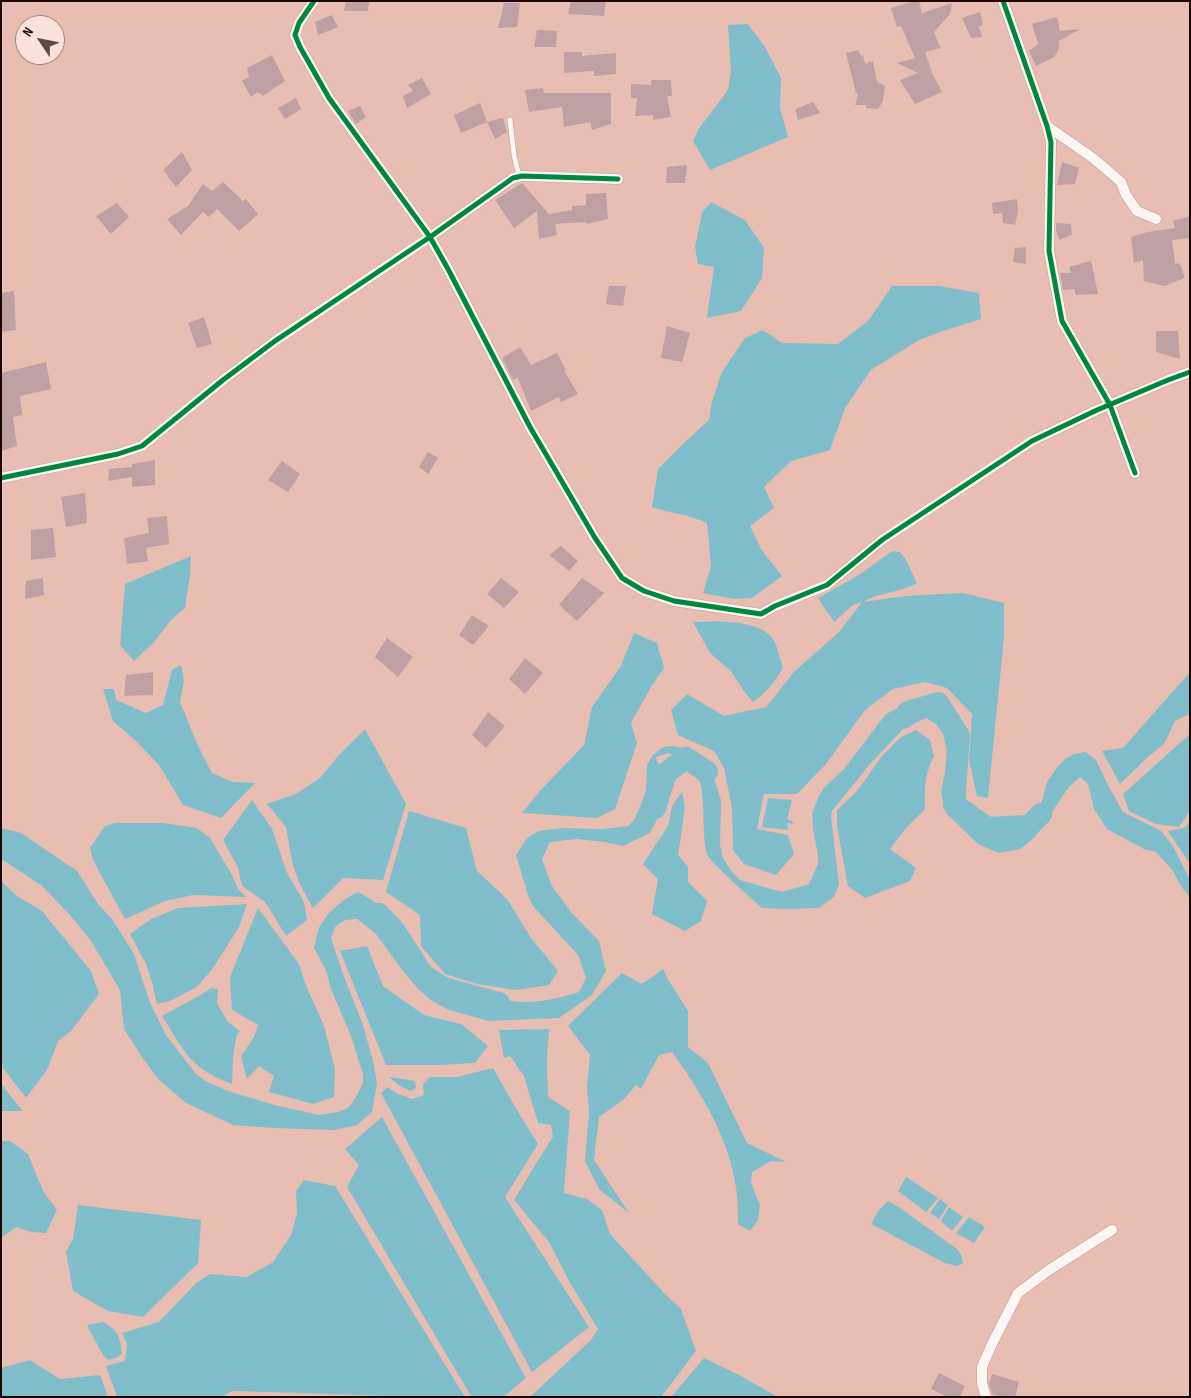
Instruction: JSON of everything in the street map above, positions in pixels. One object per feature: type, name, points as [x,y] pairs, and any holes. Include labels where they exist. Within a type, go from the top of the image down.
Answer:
[{"type":"street","points":[[314,1],[296,30],[295,35],[328,98],[430,237],[530,427],[595,538],[622,578],[644,591],[674,602],[761,614],[775,606],[827,585],[882,540],[1032,441],[1110,405],[1190,372]]},
{"type":"street","points":[[1003,1],[1051,142],[1049,251],[1062,321],[1110,405],[1135,473]]},
{"type":"street","points":[[1047,126],[1093,158],[1121,182],[1126,195],[1138,212],[1156,219]]},
{"type":"street","points":[[1,478],[118,454],[142,446],[223,380],[275,341],[430,237],[513,178],[519,176],[618,179]]},
{"type":"street","points":[[986,1397],[982,1383],[982,1367],[1018,1293],[1049,1270],[1112,1230]]},
{"type":"lane","points":[[510,120],[514,155],[519,176]]},
{"type":"water","points":[[748,24],[765,47],[781,78],[780,108],[788,137],[710,170],[693,141],[698,130],[728,90],[731,70],[728,25]]},
{"type":"water","points":[[711,202],[745,220],[764,248],[762,278],[741,311],[707,318],[714,267],[698,264],[695,247],[702,213]]},
{"type":"water","points":[[892,286],[940,286],[979,293],[981,319],[919,340],[871,370],[845,408],[830,450],[791,461],[764,487],[774,508],[750,526],[761,549],[782,576],[752,598],[735,599],[703,593],[711,566],[707,523],[652,507],[658,469],[709,420],[712,401],[722,372],[745,338],[763,330],[782,343],[838,344],[868,321]]},
{"type":"water","points":[[892,551],[900,552],[905,558],[917,583],[863,602],[905,596],[963,593],[1004,603],[1004,637],[988,798],[977,796],[969,760],[972,714],[947,688],[925,682],[893,689],[865,710],[826,764],[797,794],[764,794],[757,829],[788,835],[794,854],[776,875],[744,864],[733,850],[732,808],[724,768],[714,751],[678,735],[671,710],[687,694],[724,716],[766,707],[794,672],[839,632],[862,602],[853,605],[834,622],[818,598],[859,575]]},
{"type":"water","points":[[191,556],[185,608],[171,620],[154,642],[134,661],[120,645],[125,584]]},
{"type":"water","points":[[693,622],[735,622],[757,627],[765,632],[774,641],[783,667],[777,678],[753,702],[731,671],[710,653]]},
{"type":"water","points":[[634,633],[657,643],[664,668],[631,723],[637,743],[615,809],[597,818],[522,813],[540,791],[584,745],[592,707],[621,666]]},
{"type":"water","points":[[181,665],[184,680],[180,702],[198,746],[212,773],[233,782],[255,783],[221,818],[183,805],[159,765],[113,721],[103,689],[114,689],[116,700],[146,713],[163,705],[172,670]]},
{"type":"water","points":[[1190,672],[1190,714],[1175,721],[1164,744],[1120,784],[1102,751],[1123,748]]},
{"type":"water","points":[[924,701],[947,724],[955,740],[952,790],[957,811],[971,824],[996,837],[1005,838],[1021,820],[1038,808],[1047,782],[1065,759],[1074,754],[1086,752],[1096,760],[1123,812],[1161,831],[1173,846],[1190,880],[1190,898],[1173,871],[1156,852],[1144,849],[1107,829],[1094,809],[1088,784],[1080,777],[1069,787],[1034,838],[1020,849],[999,853],[978,844],[946,813],[941,791],[947,751],[943,734],[936,724],[926,718],[903,729],[870,764],[832,811],[839,884],[834,897],[819,908],[762,908],[723,872],[707,854],[701,785],[692,768],[669,753],[656,757],[667,788],[666,802],[650,833],[623,846],[576,839],[550,842],[542,859],[552,886],[571,912],[599,941],[606,971],[592,995],[559,1018],[489,1021],[449,1010],[432,1001],[419,990],[376,934],[357,919],[345,920],[335,927],[331,938],[363,1025],[377,1083],[372,1112],[357,1125],[334,1130],[233,1125],[186,1103],[158,1079],[124,1029],[120,990],[91,941],[70,915],[41,885],[1,859],[1,828],[21,833],[77,871],[98,904],[112,919],[134,954],[149,1000],[166,1035],[196,1074],[207,1082],[228,1091],[278,1106],[319,1115],[338,1112],[348,1108],[356,1097],[363,1083],[363,1074],[351,1036],[331,989],[326,970],[314,948],[321,924],[328,914],[342,901],[358,892],[384,909],[396,924],[402,949],[414,971],[422,982],[436,991],[453,995],[529,1002],[579,992],[586,978],[578,955],[533,906],[528,895],[516,855],[527,838],[539,831],[561,828],[602,829],[628,826],[634,820],[646,790],[647,765],[653,755],[663,747],[672,746],[688,749],[709,764],[721,800],[720,845],[723,858],[731,871],[740,880],[782,892],[809,884],[818,864],[812,813],[824,788],[844,769],[886,714],[908,703]]},
{"type":"water","points":[[365,729],[406,804],[383,880],[343,878],[313,908],[299,883],[292,861],[286,827],[267,804],[296,794],[320,778],[338,756]]},
{"type":"water","points":[[916,730],[930,740],[934,756],[927,776],[925,809],[906,828],[890,849],[916,868],[910,881],[865,898],[848,886],[837,826],[837,810],[857,791],[882,756],[901,737]]},
{"type":"water","points":[[1190,734],[1190,811],[1179,827],[1156,824],[1129,811],[1123,794]]},
{"type":"water","points":[[682,792],[685,808],[678,855],[688,867],[688,882],[707,901],[701,921],[685,931],[652,914],[658,879],[643,864],[668,826],[672,806]]},
{"type":"water","points":[[768,798],[792,800],[787,819],[794,824],[787,823],[788,830],[762,827]]},
{"type":"water","points":[[252,800],[272,829],[287,873],[304,902],[307,920],[286,936],[265,902],[242,886],[238,868],[223,840]]},
{"type":"water","points":[[409,811],[466,828],[477,871],[507,899],[531,938],[558,971],[549,985],[515,990],[477,984],[445,974],[421,946],[420,915],[386,892]]},
{"type":"water","points":[[1190,821],[1190,864],[1168,831],[1184,828]]},
{"type":"water","points":[[115,823],[162,823],[197,828],[210,838],[238,889],[246,897],[193,895],[165,901],[125,919],[93,860],[90,848],[105,826]]},
{"type":"water","points":[[1,881],[17,896],[42,911],[91,971],[99,994],[71,1031],[58,1041],[47,1070],[26,1098],[3,1068],[1,1055]]},
{"type":"water","points":[[247,904],[239,927],[213,968],[197,987],[170,1001],[157,1004],[146,964],[130,934],[151,919],[178,908]]},
{"type":"water","points":[[258,908],[299,964],[305,983],[324,1026],[335,1069],[334,1097],[313,1104],[269,1092],[274,1076],[259,1066],[247,1079],[241,1056],[254,1037],[258,1025],[232,1010],[230,977]]},
{"type":"water","points":[[367,946],[383,986],[424,1015],[461,1024],[488,1046],[475,1063],[386,1065],[340,951]]},
{"type":"water","points":[[663,969],[688,1011],[688,1047],[708,1063],[747,1143],[786,1162],[771,1161],[752,1172],[751,1183],[760,1205],[758,1220],[750,1231],[738,1224],[738,1200],[734,1177],[720,1133],[698,1091],[672,1052],[659,1055],[641,1089],[636,1085],[624,1099],[599,1117],[594,1160],[629,1213],[599,1189],[585,1161],[589,1113],[587,1087],[590,1055],[568,1026],[622,973],[642,984]]},
{"type":"water","points":[[211,988],[218,989],[217,1003],[228,1022],[240,1031],[237,1034],[233,1056],[232,1084],[209,1074],[192,1060],[182,1048],[162,1016]]},
{"type":"water","points":[[549,1029],[547,1060],[548,1097],[570,1111],[564,1193],[587,1199],[602,1210],[610,1234],[681,1309],[696,1351],[661,1397],[530,1397],[591,1340],[598,1329],[569,1281],[549,1242],[514,1200],[553,1137],[551,1125],[538,1123],[524,1076],[510,1056],[504,1058],[499,1030]]},
{"type":"water","points":[[493,1068],[538,1144],[505,1197],[589,1327],[532,1372],[381,1093],[387,1087],[398,1094],[412,1099],[424,1095],[423,1084],[430,1077],[457,1077]]},
{"type":"water","points":[[389,1077],[415,1081],[416,1088],[411,1091],[400,1086]]},
{"type":"water","points":[[1,1083],[8,1093],[23,1111],[1,1111]]},
{"type":"water","points":[[382,1117],[526,1378],[503,1397],[471,1396],[347,1187],[359,1165],[345,1149]]},
{"type":"water","points":[[1,1141],[10,1141],[28,1154],[43,1191],[57,1210],[46,1233],[31,1232],[16,1227],[1,1238]]},
{"type":"water","points":[[906,1177],[938,1198],[926,1212],[898,1191]]},
{"type":"water","points":[[304,1180],[335,1186],[465,1397],[232,1391],[222,1397],[117,1397],[106,1366],[125,1361],[127,1344],[122,1333],[159,1322],[196,1283],[210,1274],[247,1277],[273,1262],[291,1235],[297,1214],[296,1191]]},
{"type":"water","points":[[940,1199],[948,1205],[939,1219],[930,1213]]},
{"type":"water","points":[[888,1201],[957,1249],[961,1254],[963,1263],[957,1266],[945,1263],[871,1224],[878,1211]]},
{"type":"water","points":[[78,1205],[201,1220],[198,1263],[143,1317],[108,1311],[73,1291],[66,1252],[73,1239]]},
{"type":"water","points":[[949,1207],[963,1217],[952,1231],[941,1221]]},
{"type":"water","points":[[969,1217],[985,1227],[974,1243],[956,1233]]},
{"type":"water","points":[[103,1322],[115,1331],[122,1354],[108,1360],[103,1355],[87,1325]]},
{"type":"water","points":[[704,1358],[739,1375],[778,1397],[671,1397]]},
{"type":"water","points":[[30,1360],[60,1379],[100,1375],[108,1397],[1,1397],[1,1368]]},
{"type":"building","points":[[346,1],[369,1],[368,11],[344,11]]},
{"type":"building","points":[[571,1],[606,1],[604,16],[568,14]]},
{"type":"building","points":[[919,1],[922,13],[952,3],[950,14],[934,32],[941,48],[925,52],[933,75],[942,92],[915,104],[900,80],[918,73],[897,63],[915,58],[901,26],[897,27],[891,8]]},
{"type":"building","points":[[504,3],[520,3],[517,27],[498,28]]},
{"type":"building","points":[[980,12],[983,24],[979,27],[982,37],[971,38],[962,18]]},
{"type":"building","points":[[332,15],[338,27],[318,35],[315,22]]},
{"type":"building","points":[[1057,17],[1060,31],[1080,29],[1059,41],[1059,49],[1054,57],[1036,66],[1029,51],[1038,44],[1032,24]]},
{"type":"building","points":[[537,30],[557,31],[556,47],[534,47]]},
{"type":"building","points":[[858,50],[861,56],[863,55],[865,64],[873,61],[877,82],[885,86],[883,101],[878,109],[866,108],[866,105],[855,105],[858,95],[846,53]]},
{"type":"building","points":[[564,52],[582,52],[582,56],[616,53],[616,74],[594,76],[594,71],[564,73]]},
{"type":"building","points":[[272,55],[285,81],[263,96],[258,92],[251,97],[242,81],[249,77],[247,68]]},
{"type":"building","points":[[422,78],[431,94],[407,108],[403,96],[413,91],[408,85]]},
{"type":"building","points":[[651,80],[671,80],[672,96],[667,96],[671,117],[653,120],[653,115],[635,116],[637,98],[631,98],[631,84],[651,85]]},
{"type":"building","points":[[543,88],[544,93],[611,93],[611,124],[592,130],[590,122],[564,127],[562,107],[529,112],[525,90]]},
{"type":"building","points":[[296,98],[301,109],[285,119],[278,108]]},
{"type":"building","points":[[813,102],[820,113],[798,120],[795,109]]},
{"type":"building","points":[[480,103],[487,122],[461,133],[454,115]]},
{"type":"building","points":[[360,106],[366,117],[356,124],[348,111]]},
{"type":"building","points":[[503,118],[507,132],[495,139],[487,122]]},
{"type":"building","points":[[182,152],[192,170],[176,187],[163,170]]},
{"type":"building","points":[[1062,162],[1079,168],[1075,184],[1057,185]]},
{"type":"building","points":[[687,165],[685,183],[666,183],[667,167]]},
{"type":"building","points":[[223,182],[243,201],[246,199],[258,214],[239,231],[217,209],[209,217],[203,212],[181,235],[167,219],[188,206],[203,184],[212,191]]},
{"type":"building","points":[[522,183],[549,214],[572,210],[572,206],[586,205],[586,194],[606,193],[608,219],[586,224],[586,222],[555,224],[557,235],[539,239],[537,211],[514,228],[495,200]]},
{"type":"building","points":[[1017,199],[1018,211],[1015,225],[1003,223],[1002,213],[993,214],[992,203]]},
{"type":"building","points":[[117,203],[129,217],[111,234],[96,216]]},
{"type":"building","points":[[1190,216],[1190,238],[1172,240],[1175,263],[1180,264],[1185,278],[1164,286],[1144,281],[1143,260],[1134,263],[1131,237],[1175,228],[1173,221]]},
{"type":"building","points":[[1056,223],[1071,224],[1072,235],[1059,240]]},
{"type":"building","points":[[1026,247],[1026,264],[1013,262],[1015,248]]},
{"type":"building","points":[[1091,261],[1098,294],[1076,295],[1074,289],[1063,290],[1060,273],[1071,273],[1069,267]]},
{"type":"building","points":[[609,286],[626,286],[623,306],[606,304]]},
{"type":"building","points":[[14,291],[16,330],[1,332],[1,293]]},
{"type":"building","points":[[204,317],[212,344],[197,348],[188,323]]},
{"type":"building","points":[[667,326],[690,333],[682,362],[661,358]]},
{"type":"building","points":[[1156,331],[1178,331],[1180,359],[1156,352]]},
{"type":"building","points":[[520,347],[531,365],[557,353],[566,370],[564,371],[578,394],[561,402],[559,397],[531,411],[518,378],[513,380],[502,358]]},
{"type":"building","points":[[46,362],[51,389],[20,396],[22,415],[13,417],[17,446],[1,451],[1,373]]},
{"type":"building","points":[[428,452],[438,458],[428,474],[419,467]]},
{"type":"building","points":[[155,460],[155,485],[132,487],[132,477],[108,481],[109,469],[132,467],[132,464]]},
{"type":"building","points":[[282,461],[300,474],[288,492],[268,480]]},
{"type":"building","points":[[85,493],[87,523],[66,527],[61,497]]},
{"type":"building","points":[[167,516],[169,544],[146,548],[148,561],[127,564],[124,538],[149,533],[147,518]]},
{"type":"building","points":[[53,528],[56,557],[31,560],[31,530]]},
{"type":"building","points":[[561,546],[578,561],[569,571],[549,555]]},
{"type":"building","points":[[43,578],[44,595],[25,599],[26,581]]},
{"type":"building","points":[[501,578],[519,592],[504,608],[487,594]]},
{"type":"building","points":[[582,578],[604,593],[577,621],[559,605]]},
{"type":"building","points":[[472,615],[489,626],[473,645],[459,635]]},
{"type":"building","points":[[387,638],[413,657],[398,677],[375,657]]},
{"type":"building","points":[[525,658],[543,673],[525,694],[509,679]]},
{"type":"building","points":[[153,672],[153,695],[124,696],[126,675]]},
{"type":"building","points":[[488,712],[505,726],[486,748],[472,735]]},
{"type":"building","points":[[939,1373],[965,1386],[960,1397],[947,1397],[931,1389]]},
{"type":"building","points":[[992,1374],[1019,1382],[1015,1397],[1003,1397],[992,1394],[989,1384]]},
{"type":"waterway","points":[[903,718],[908,712],[938,703],[959,736],[954,804],[987,828],[1029,826],[1041,814]]},
{"type":"waterway","points":[[655,808],[666,773],[686,758],[707,772]]},
{"type":"waterway","points":[[379,914],[394,930],[423,975],[444,988],[499,1003]]},
{"type":"cycle path","points":[[314,1],[299,23],[295,35],[300,47],[329,98],[430,237],[530,427],[595,538],[622,578],[644,591],[674,601],[761,614],[775,606],[827,585],[882,540],[1032,441],[1097,410],[1190,372]]},
{"type":"cycle path","points":[[1003,1],[1051,142],[1049,251],[1062,321],[1110,405],[1135,473]]},
{"type":"cycle path","points":[[1,478],[118,454],[142,446],[223,380],[275,341],[430,237],[513,178],[522,176],[618,179]]}]
